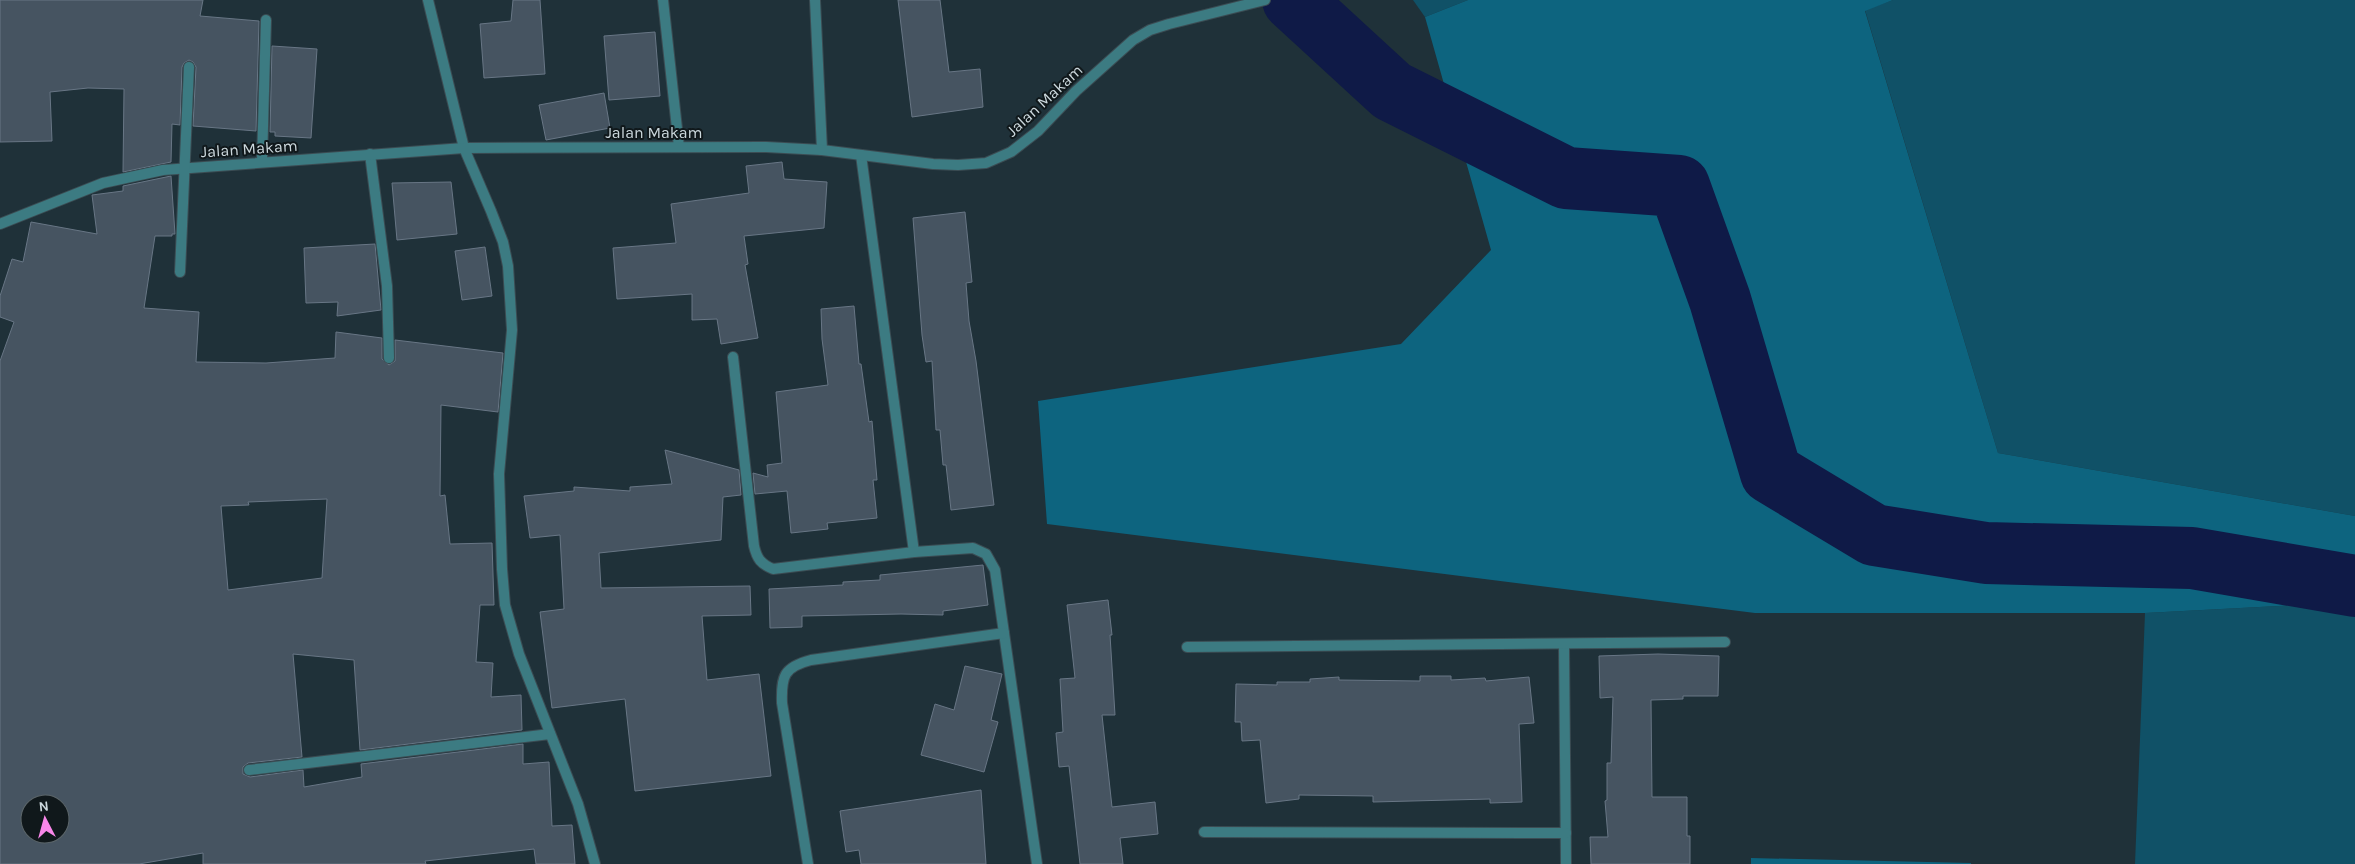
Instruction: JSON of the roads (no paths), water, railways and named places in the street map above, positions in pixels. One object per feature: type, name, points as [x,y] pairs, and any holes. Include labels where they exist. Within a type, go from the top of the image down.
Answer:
[{"type":"street","points":[[428,0],[464,148],[503,242],[511,301],[512,330],[499,474],[505,605],[519,654],[578,804],[594,864]]},
{"type":"street","points":[[662,0],[679,147]]},
{"type":"street","points":[[815,0],[822,150]]},
{"type":"street","name":"Jalan Makam","points":[[0,224],[103,183],[130,175],[184,168],[464,148],[766,147],[822,150],[958,166],[986,162],[1011,152],[1038,131],[1076,91],[1133,40],[1150,30],[1265,0]]},
{"type":"street","points":[[262,162],[266,20]]},
{"type":"street","points":[[180,272],[189,67]]},
{"type":"street","points":[[370,154],[387,286],[389,358]]},
{"type":"street","points":[[861,155],[914,552]]},
{"type":"street","points":[[732,357],[754,546],[756,557],[762,565],[773,569],[914,552],[973,548],[986,554],[995,570],[1037,864]]},
{"type":"street","points":[[808,864],[782,703],[781,686],[789,669],[796,664],[812,660],[1004,633]]},
{"type":"street","points":[[1187,647],[1726,642]]},
{"type":"street","points":[[1564,645],[1566,864]]},
{"type":"street","points":[[248,770],[550,734]]},
{"type":"street","points":[[1204,832],[1566,833]]},
{"type":"waterway","points":[[1293,0],[1392,91],[1566,178],[1679,186],[1720,300],[1771,473],[1874,535],[1986,553],[2192,558],[2355,586]]}]
